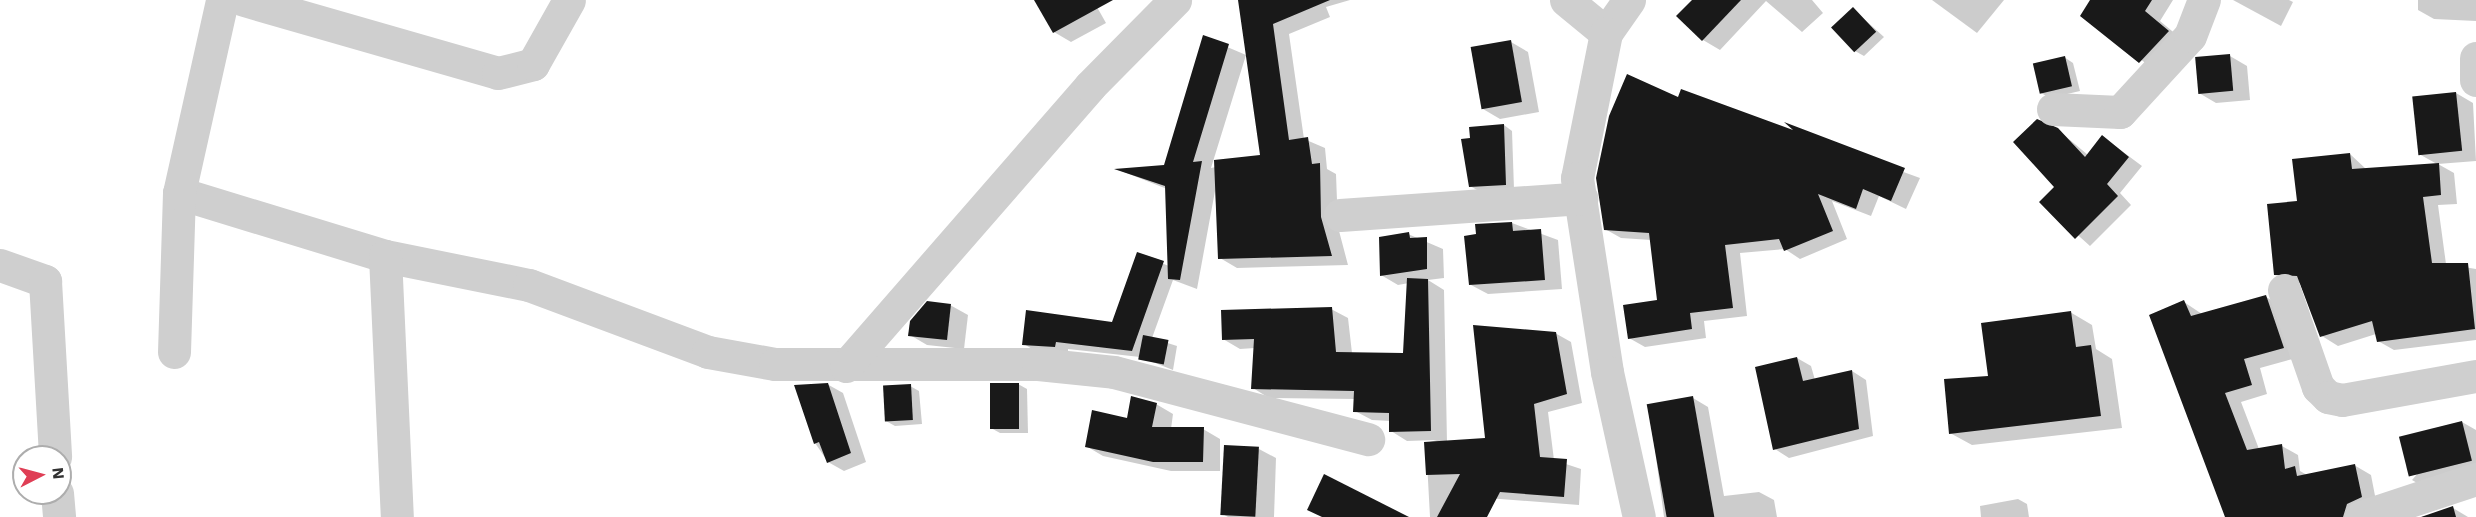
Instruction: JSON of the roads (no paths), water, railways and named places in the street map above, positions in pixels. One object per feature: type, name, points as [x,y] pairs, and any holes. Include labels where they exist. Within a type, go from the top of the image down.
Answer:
[{"type":"street","points":[[174,352],[179,193],[222,0]]},
{"type":"street","points":[[244,0],[498,73],[533,64],[569,0]]},
{"type":"street","points":[[846,366],[1090,86],[1175,0]]},
{"type":"street","points":[[1566,0],[1606,33]]},
{"type":"street","points":[[1629,0],[1606,33],[1577,178],[1607,372],[1639,517]]},
{"type":"street","points":[[2053,109],[2120,112],[2190,36],[2204,0]]},
{"type":"street","points":[[2476,58],[2476,80]]},
{"type":"street","points":[[179,193],[385,256],[529,285],[708,352],[775,364],[846,366],[1038,364],[1114,372],[1368,439]]},
{"type":"street","points":[[1340,216],[1581,198]]},
{"type":"street","points":[[385,256],[397,517]]},
{"type":"street","points":[[0,265],[45,281],[54,445]]},
{"type":"street","points":[[2284,290],[2318,387],[2328,397],[2342,400],[2476,376]]},
{"type":"street","points":[[2361,517],[2476,479]]}]
